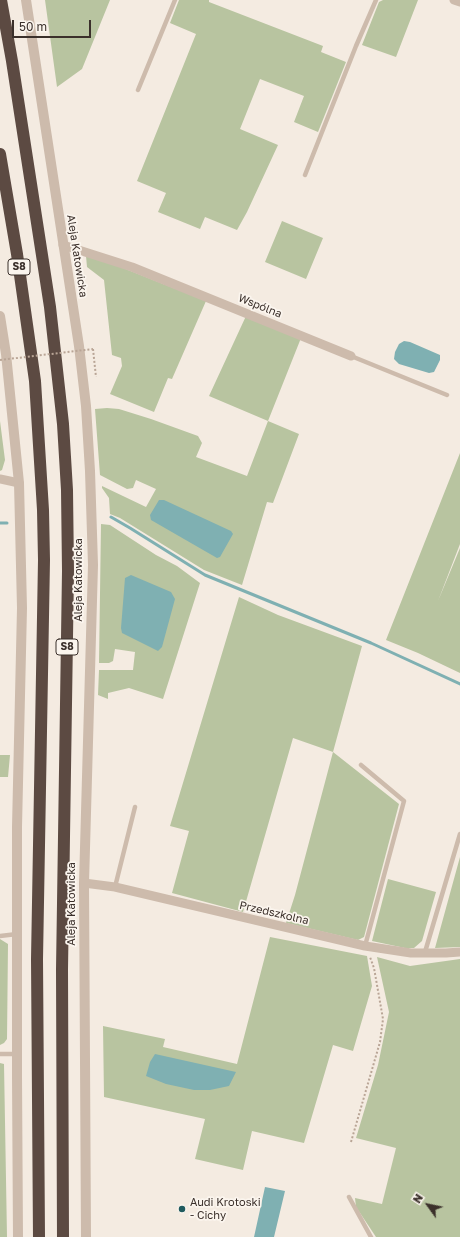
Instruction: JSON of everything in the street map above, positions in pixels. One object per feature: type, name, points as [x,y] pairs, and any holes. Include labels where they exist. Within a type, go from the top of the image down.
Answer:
[{"type":"highway","name":"S8","points":[[1,0],[50,307],[63,424],[67,490],[68,572],[62,969],[63,1237]]},
{"type":"highway","name":"S8","points":[[0,154],[17,254],[35,381],[43,510],[44,560],[37,952],[39,1237]]},
{"type":"street","name":"Aleja Katowicka","points":[[26,0],[79,346],[86,406],[90,471],[93,565],[84,882],[86,1237]]},
{"type":"street","points":[[454,0],[460,2]]},
{"type":"street","name":"Wspólna","points":[[64,244],[132,267],[351,356]]},
{"type":"street","points":[[0,316],[19,484],[22,608],[17,827],[18,1237]]},
{"type":"street","points":[[0,479],[19,484]]},
{"type":"street","name":"Przedszkolna","points":[[84,882],[114,887],[365,946],[411,953],[460,952]]},
{"type":"lane","points":[[138,90],[175,0]]},
{"type":"lane","points":[[305,175],[356,46],[376,0]]},
{"type":"lane","name":"Wspólna","points":[[351,356],[447,395]]},
{"type":"lane","points":[[361,765],[404,801],[365,946]]},
{"type":"lane","points":[[114,887],[135,807]]},
{"type":"lane","points":[[425,952],[460,834]]},
{"type":"lane","points":[[0,936],[17,934]]},
{"type":"lane","points":[[0,1054],[17,1054]]},
{"type":"lane","points":[[349,1197],[371,1237]]},
{"type":"path","points":[[0,360],[93,349],[96,377]]},
{"type":"path","points":[[351,1142],[380,1042],[383,1019],[374,968],[365,946]]},
{"type":"green space","points":[[45,0],[110,0],[82,69],[57,87]]},
{"type":"green space","points":[[179,0],[209,0],[209,2],[323,46],[321,52],[346,62],[318,132],[294,122],[304,96],[260,79],[240,129],[278,145],[237,230],[205,217],[200,229],[158,212],[166,193],[137,181],[196,34],[170,23]]},
{"type":"green space","points":[[383,0],[418,0],[396,57],[362,45],[379,2]]},
{"type":"green space","points":[[282,221],[323,238],[306,279],[265,262]]},
{"type":"green space","points":[[86,256],[108,262],[206,301],[172,379],[168,378],[154,412],[110,394],[122,366],[121,358],[112,355],[104,280],[87,267]]},
{"type":"green space","points":[[246,316],[301,338],[268,421],[209,396]]},
{"type":"green space","points":[[95,409],[119,409],[198,436],[202,443],[196,457],[247,476],[268,421],[299,434],[273,503],[267,502],[242,585],[204,570],[120,518],[110,514],[109,498],[102,486],[146,507],[156,489],[136,480],[133,488],[127,489],[100,475]]},
{"type":"green space","points":[[0,421],[5,460],[2,470],[0,471]]},
{"type":"green space","points":[[460,453],[460,544],[438,601],[460,548],[460,673],[386,640]]},
{"type":"green space","points":[[101,524],[110,525],[156,555],[177,566],[200,583],[163,699],[129,688],[108,693],[108,699],[98,695],[99,670],[133,670],[135,652],[115,649],[113,661],[109,663],[99,663]]},
{"type":"green space","points":[[239,597],[278,615],[362,646],[333,752],[293,738],[243,912],[172,893],[189,831],[170,826]]},
{"type":"green space","points":[[333,752],[399,804],[364,937],[358,940],[286,923],[295,895]]},
{"type":"green space","points":[[0,755],[10,755],[8,777],[0,777]]},
{"type":"green space","points":[[460,857],[460,947],[435,948]]},
{"type":"green space","points":[[388,879],[436,892],[422,941],[414,948],[405,948],[372,941]]},
{"type":"green space","points":[[270,937],[367,956],[372,986],[353,1051],[333,1045],[304,1143],[252,1131],[243,1170],[195,1159],[205,1119],[104,1097],[103,1026],[165,1039],[163,1047],[237,1064]]},
{"type":"green space","points":[[0,939],[8,944],[7,1039],[0,1045]]},
{"type":"green space","points":[[377,957],[410,966],[460,959],[460,1237],[376,1237],[356,1207],[355,1198],[382,1204],[396,1148],[356,1138],[378,1065],[389,1012]]},
{"type":"green space","points":[[0,1063],[4,1064],[7,1237],[0,1237]]},
{"type":"water","points":[[404,341],[410,342],[440,355],[440,360],[434,372],[429,373],[399,364],[394,359],[395,352],[399,344]]},
{"type":"water","points":[[159,500],[164,500],[231,531],[233,534],[220,557],[217,558],[151,520],[150,515]]},
{"type":"water","points":[[131,575],[171,592],[175,599],[162,647],[158,651],[122,633],[121,628],[125,578]]},
{"type":"water","points":[[155,1054],[236,1072],[229,1086],[210,1090],[194,1090],[166,1084],[146,1076],[150,1062]]},
{"type":"water","points":[[265,1187],[285,1191],[274,1237],[254,1237]]},
{"type":"waterway","points":[[111,517],[205,575],[371,643],[460,684]]},
{"type":"waterway","points":[[0,523],[7,523]]},
{"type":"place","name":"Audi Krotoski - Cichy","points":[[182,1209]]}]
